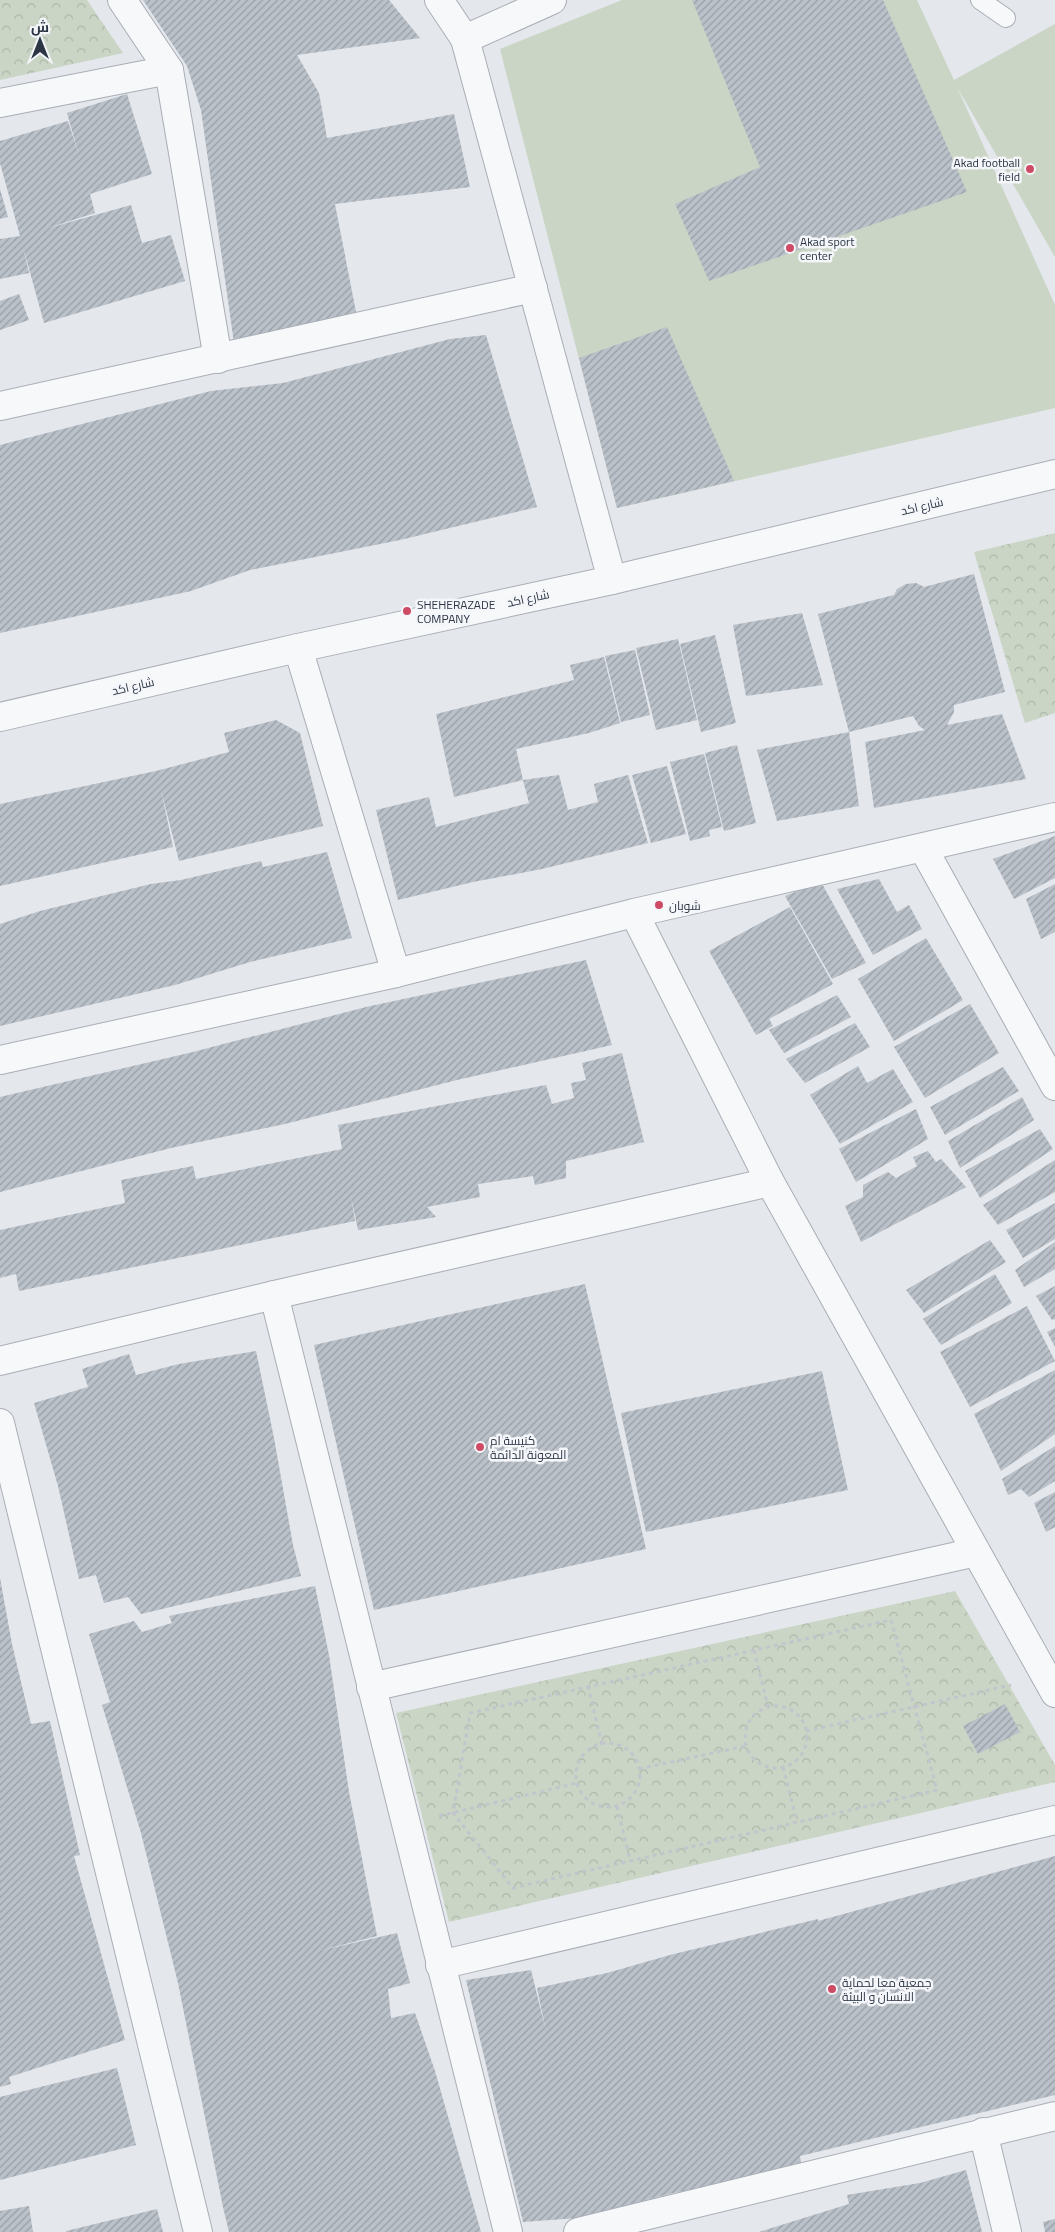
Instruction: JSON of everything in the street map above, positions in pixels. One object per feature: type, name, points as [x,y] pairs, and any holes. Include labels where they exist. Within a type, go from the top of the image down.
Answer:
[{"type":"street","points":[[122,0],[169,70],[218,359]]},
{"type":"street","points":[[439,0],[465,39],[612,580]]},
{"type":"street","points":[[465,39],[552,0]]},
{"type":"street","points":[[0,103],[169,70]]},
{"type":"street","points":[[0,406],[533,288]]},
{"type":"street","name":"شارع اكد","points":[[0,718],[298,648],[612,580],[1055,474]]},
{"type":"street","points":[[298,648],[396,973]]},
{"type":"street","points":[[0,1060],[396,973],[634,913],[1055,817]]},
{"type":"street","points":[[923,848],[1055,1086]]},
{"type":"street","points":[[634,913],[770,1182],[1050,1685]]},
{"type":"street","points":[[0,1361],[274,1294],[770,1182]]},
{"type":"street","points":[[274,1294],[508,2232]]},
{"type":"street","points":[[0,1423],[198,2232]]},
{"type":"street","points":[[371,1687],[976,1552]]},
{"type":"street","points":[[440,1965],[1055,1820]]},
{"type":"street","points":[[578,2232],[1055,2116]]},
{"type":"street","points":[[983,2132],[1007,2232]]},
{"type":"lane","points":[[980,0],[1006,18]]},
{"type":"path","points":[[891,1620],[937,1790],[513,1888],[452,1812],[470,1714],[588,1686],[891,1620]]},
{"type":"path","points":[[754,1650],[768,1707]]},
{"type":"path","points":[[806,1731],[915,1708],[1050,1685]]},
{"type":"path","points":[[588,1686],[602,1744]]},
{"type":"path","points":[[780,1706],[789,1709],[803,1722],[806,1731],[807,1742],[804,1752],[797,1760],[782,1767],[767,1767],[757,1763],[745,1746],[744,1735],[747,1724],[753,1716],[768,1707],[780,1706]]},
{"type":"path","points":[[602,1744],[616,1744],[626,1748],[633,1756],[639,1769],[639,1785],[634,1794],[627,1802],[617,1806],[606,1807],[595,1804],[586,1798],[577,1783],[577,1768],[581,1758],[588,1751],[602,1744]]},
{"type":"path","points":[[639,1769],[745,1746]]},
{"type":"path","points":[[782,1767],[797,1822]]},
{"type":"path","points":[[452,1812],[577,1783]]},
{"type":"path","points":[[617,1806],[630,1860]]},
{"type":"green space","points":[[0,0],[87,0],[123,53],[0,80]]},
{"type":"green space","name":"Akad sport center","points":[[622,0],[917,0],[954,80],[1055,24],[1055,257],[957,87],[1055,305],[1055,408],[617,508],[500,49]]},
{"type":"green space","points":[[1055,533],[1055,713],[1025,723],[974,552]]},
{"type":"green space","points":[[955,1591],[1055,1765],[1055,1782],[449,1922],[396,1713]]},
{"type":"building","points":[[143,0],[389,0],[420,38],[297,55],[319,93],[327,138],[454,114],[470,187],[335,204],[356,312],[234,343],[201,110],[187,66]]},
{"type":"building","points":[[692,0],[883,0],[967,192],[709,281],[675,204],[760,167]]},
{"type":"building","points":[[127,94],[152,174],[90,194],[95,213],[45,229],[131,205],[142,243],[171,235],[185,281],[44,323],[23,247],[29,273],[0,279],[0,239],[20,236],[0,163],[0,141],[68,121],[79,155],[67,113]]},
{"type":"building","points":[[0,189],[8,217],[0,219]]},
{"type":"building","points":[[19,294],[29,320],[0,330],[0,301]]},
{"type":"building","points":[[667,327],[734,481],[617,508],[579,358]]},
{"type":"building","points":[[486,335],[537,507],[400,540],[250,570],[191,591],[0,633],[0,445],[211,391],[283,383],[450,339]]},
{"type":"building","points":[[974,574],[1005,692],[954,705],[954,712],[947,725],[1002,714],[1026,779],[874,808],[865,742],[925,730],[919,726],[913,716],[849,732],[818,614],[894,595],[897,589],[906,584],[916,583],[924,587]]},
{"type":"building","points":[[802,613],[823,685],[746,696],[733,625]]},
{"type":"building","points":[[715,635],[736,723],[701,732],[680,644]]},
{"type":"building","points":[[678,639],[697,720],[656,730],[636,648]]},
{"type":"building","points":[[635,650],[650,715],[621,722],[605,656]]},
{"type":"building","points":[[604,657],[620,723],[589,733],[516,749],[523,780],[454,797],[436,714],[574,680],[570,665]]},
{"type":"building","points":[[276,720],[300,733],[323,826],[179,861],[161,790],[173,847],[0,886],[0,804],[156,771],[229,752],[224,733]]},
{"type":"building","points":[[849,732],[859,806],[777,821],[757,750]]},
{"type":"building","points":[[737,745],[756,823],[724,831],[705,753]]},
{"type":"building","points":[[704,754],[722,827],[709,830],[710,836],[690,841],[670,762]]},
{"type":"building","points":[[667,766],[686,834],[651,843],[632,775]]},
{"type":"building","points":[[559,775],[568,810],[598,802],[594,784],[628,775],[648,843],[542,869],[473,882],[398,900],[376,810],[429,797],[436,827],[529,803],[523,780]]},
{"type":"building","points":[[1055,836],[1055,878],[1014,899],[993,859]]},
{"type":"building","points":[[327,852],[352,938],[250,962],[175,985],[0,1026],[0,924],[40,911],[151,884],[181,880],[261,861],[263,867]]},
{"type":"building","points":[[879,879],[897,912],[909,905],[922,929],[873,955],[837,889]]},
{"type":"building","points":[[821,882],[866,963],[832,979],[785,896]]},
{"type":"building","points":[[1055,884],[1055,932],[1041,939],[1026,899]]},
{"type":"building","points":[[790,907],[833,984],[769,1019],[773,1026],[756,1035],[709,951]]},
{"type":"building","points":[[926,938],[963,1000],[894,1041],[858,979]]},
{"type":"building","points":[[586,960],[612,1045],[457,1080],[285,1124],[171,1148],[0,1192],[0,1097],[193,1052],[366,1007]]},
{"type":"building","points":[[837,995],[851,1017],[784,1053],[769,1030]]},
{"type":"building","points":[[970,1004],[999,1053],[925,1098],[894,1047]]},
{"type":"building","points":[[855,1023],[870,1047],[805,1083],[786,1059]]},
{"type":"building","points":[[622,1053],[644,1142],[566,1161],[566,1178],[535,1185],[533,1176],[478,1184],[480,1197],[427,1207],[436,1217],[358,1230],[351,1197],[355,1221],[19,1291],[16,1274],[0,1278],[0,1230],[125,1203],[121,1180],[193,1166],[196,1179],[342,1149],[338,1125],[546,1085],[552,1104],[574,1098],[571,1083],[586,1080],[582,1063]]},
{"type":"building","points":[[858,1066],[867,1083],[893,1069],[913,1102],[840,1144],[810,1095]]},
{"type":"building","points":[[1003,1067],[1019,1091],[945,1135],[930,1107]]},
{"type":"building","points":[[1022,1097],[1034,1120],[960,1168],[948,1141]]},
{"type":"building","points":[[916,1109],[928,1139],[856,1182],[839,1149]]},
{"type":"building","points":[[1040,1129],[1053,1149],[980,1198],[965,1171]]},
{"type":"building","points":[[928,1151],[936,1162],[941,1159],[966,1187],[861,1242],[845,1206],[863,1197],[863,1185],[888,1172],[896,1178],[917,1166],[913,1157]]},
{"type":"building","points":[[1055,1160],[1055,1192],[998,1225],[983,1205]]},
{"type":"building","points":[[1055,1203],[1055,1239],[1023,1258],[1006,1230]]},
{"type":"building","points":[[990,1240],[1006,1262],[924,1313],[906,1290]]},
{"type":"building","points":[[1055,1242],[1055,1269],[1024,1287],[1015,1270]]},
{"type":"building","points":[[995,1274],[1012,1303],[941,1345],[923,1319]]},
{"type":"building","name":"كنيسة ام المعونة الدائمة","points":[[585,1284],[646,1549],[374,1610],[314,1345]]},
{"type":"building","points":[[1055,1286],[1055,1319],[1052,1320],[1036,1296]]},
{"type":"building","points":[[1027,1306],[1055,1361],[970,1407],[940,1352]]},
{"type":"building","points":[[1055,1328],[1055,1347],[1047,1332]]},
{"type":"building","points":[[256,1351],[293,1545],[301,1576],[141,1614],[128,1597],[104,1603],[96,1575],[79,1579],[58,1486],[34,1403],[88,1387],[82,1369],[129,1354],[136,1375],[179,1364]]},
{"type":"building","points":[[1055,1370],[1055,1434],[1001,1471],[974,1414]]},
{"type":"building","points":[[822,1371],[848,1490],[646,1532],[621,1413]]},
{"type":"building","points":[[1055,1446],[1055,1481],[1029,1497],[1021,1489],[1008,1495],[1002,1479]]},
{"type":"building","points":[[1055,1492],[1055,1527],[1046,1532],[1034,1503]]},
{"type":"building","points":[[0,1578],[12,1644],[31,1724],[50,1721],[80,1855],[74,1856],[125,2040],[9,2077],[11,2084],[0,2087]]},
{"type":"building","points":[[315,1586],[329,1655],[349,1792],[377,1936],[318,1951],[397,1933],[410,1983],[388,1989],[391,2018],[415,2013],[435,2071],[481,2232],[229,2232],[178,1983],[141,1833],[102,1705],[110,1702],[89,1634],[134,1621],[142,1632],[172,1623],[169,1616]]},
{"type":"building","points":[[1005,1704],[1020,1732],[978,1754],[963,1726]]},
{"type":"building","points":[[1055,1856],[1055,2095],[800,2156],[801,2163],[734,2182],[673,2193],[578,2218],[523,2222],[466,1980],[531,1970],[546,2031],[537,1988],[607,1973],[670,1955],[818,1919],[818,1921]]},
{"type":"building","points":[[117,2068],[136,2145],[0,2180],[0,2097]]},
{"type":"building","points":[[966,2170],[982,2232],[759,2232],[849,2204],[847,2195],[920,2183]]},
{"type":"building","points":[[29,2206],[33,2232],[0,2232],[0,2211]]},
{"type":"building","points":[[157,2209],[163,2232],[66,2232],[66,2231]]},
{"type":"building","points":[[1055,2219],[1055,2232],[1045,2232],[1043,2222]]},
{"type":"place","name":"Akad football field","points":[[1030,169]]},
{"type":"place","name":"Akad sport center","points":[[790,248]]},
{"type":"place","name":"SHEHERAZADE COMPANY","points":[[407,611]]},
{"type":"place","name":"شوبان","points":[[659,905]]},
{"type":"place","name":"كنيسة ام المعونة الدائمة","points":[[480,1447]]},
{"type":"place","name":"جمعية معا لحماية الانسان و البيئة","points":[[832,1989]]}]
